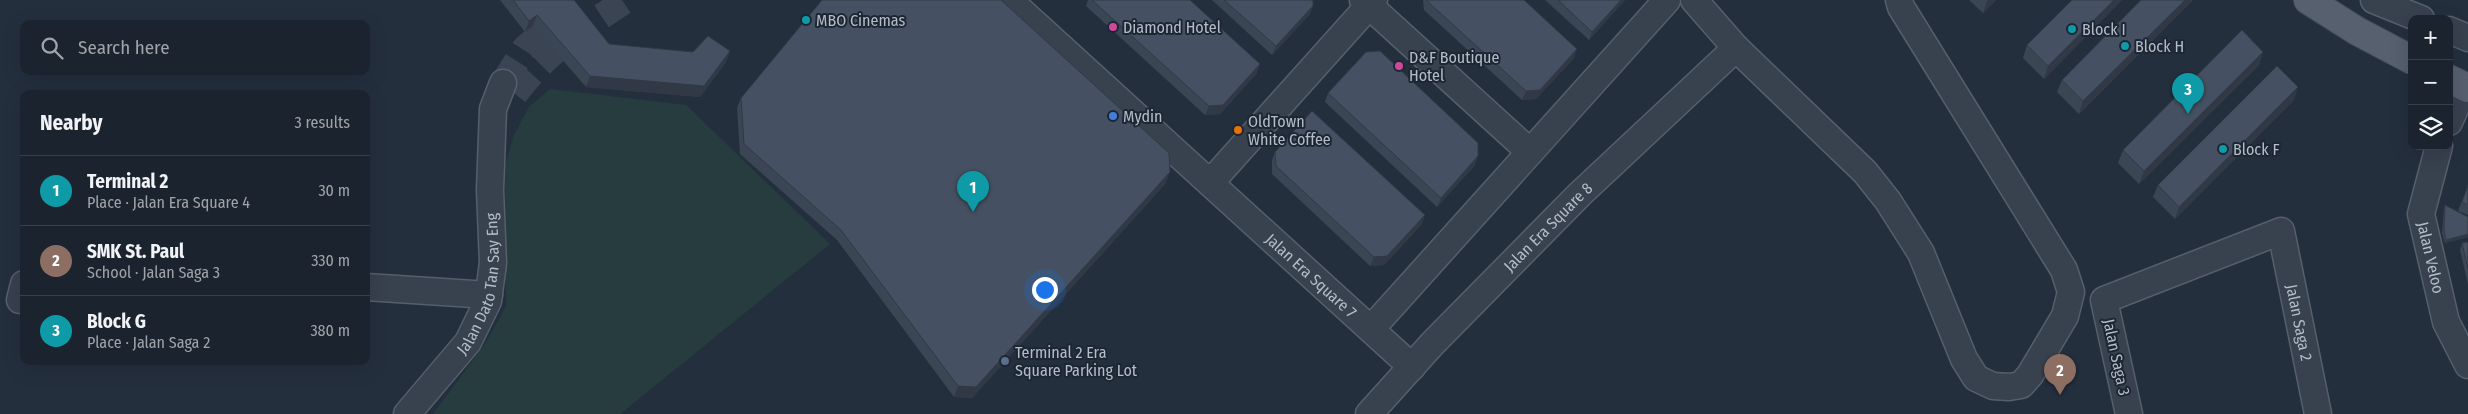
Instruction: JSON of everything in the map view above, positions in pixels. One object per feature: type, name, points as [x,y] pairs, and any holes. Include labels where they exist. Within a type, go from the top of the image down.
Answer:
[{"type":"main road","points":[[2308,0],[2357,31],[2408,58]]},
{"type":"street","name":"Jalan Era Square 7","points":[[1008,0],[1412,367]]},
{"type":"street","points":[[1371,329],[1667,0]]},
{"type":"street","points":[[1694,0],[1736,48],[1865,172],[1888,201],[1921,253],[1964,359],[1976,378],[1993,386],[2009,387],[2021,384],[2030,375],[2065,316],[2071,292],[2064,270],[1901,7],[1899,0]]},
{"type":"street","points":[[2374,0],[2411,15]]},
{"type":"street","points":[[1210,183],[1369,2],[1530,152]]},
{"type":"street","points":[[2453,32],[2468,38]]},
{"type":"street","name":"Jalan Era Square 8","points":[[1369,414],[1580,194],[1736,48]]},
{"type":"street","points":[[2453,110],[2461,85]]},
{"type":"street","name":"Jalan Dato Tan Say Eng","points":[[407,414],[468,342],[489,295],[493,263],[490,190],[493,109],[509,88]]},
{"type":"street","name":"Jalan Veloo","points":[[2438,150],[2421,214],[2446,322],[2468,365]]},
{"type":"street","name":"Jalan Saga 3","points":[[2129,414],[2104,300],[2281,231]]},
{"type":"street","name":"Jalan Saga 2","points":[[2281,231],[2318,414]]},
{"type":"street","points":[[370,286],[489,295]]},
{"type":"green space","points":[[550,89],[686,105],[830,244],[620,414],[433,414],[485,344],[506,306],[505,166],[514,135],[529,107]]},
{"type":"building","points":[[513,0],[574,0],[609,44],[693,52],[708,36],[730,51],[704,86],[590,76],[537,15],[529,21]]},
{"type":"building","points":[[822,0],[1001,0],[1169,153],[1170,172],[976,387],[958,386],[841,230],[744,144],[741,98]]},
{"type":"building","points":[[1092,0],[1190,0],[1260,64],[1223,105],[1209,106]]},
{"type":"building","points":[[1224,0],[1313,0],[1313,6],[1276,46]]},
{"type":"building","points":[[1427,0],[1524,0],[1577,49],[1540,90],[1526,91]]},
{"type":"building","points":[[1558,0],[1621,0],[1592,32]]},
{"type":"building","name":"Block I","points":[[2072,0],[2114,0],[2048,66],[2027,45]]},
{"type":"building","name":"Block H","points":[[2141,0],[2185,0],[2083,101],[2062,80]]},
{"type":"building","points":[[2242,30],[2263,52],[2144,171],[2123,150]]},
{"type":"building","points":[[1380,51],[1478,143],[1478,156],[1441,198],[1328,93],[1366,52]]},
{"type":"building","name":"Block F","points":[[2277,66],[2298,87],[2179,207],[2158,185]]},
{"type":"building","points":[[1312,111],[1425,215],[1387,256],[1374,257],[1276,166],[1275,152]]},
{"type":"building","points":[[2468,185],[2468,205],[2462,202]]},
{"type":"building","points":[[2445,205],[2468,217],[2468,234],[2446,240],[2444,230]]},
{"type":"building","points":[[2468,242],[2468,268],[2462,243]]},
{"type":"tunnel","points":[[503,83],[525,48],[582,0]]},
{"type":"tunnel","points":[[515,94],[553,53],[626,0]]},
{"type":"place","name":"MBO Cinemas","points":[[806,20]]},
{"type":"place","name":"Diamond Hotel","points":[[1113,27]]},
{"type":"place","name":"Block I","points":[[2072,29]]},
{"type":"place","name":"Block H","points":[[2125,46]]},
{"type":"place","name":"D&F Boutique Hotel","points":[[1399,66]]},
{"type":"place","name":"Block G","points":[[2188,114]]},
{"type":"place","name":"Mydin","points":[[1113,116]]},
{"type":"place","name":"OldTown White Coffee","points":[[1238,130]]},
{"type":"place","name":"Block F","points":[[2223,149]]},
{"type":"place","name":"Terminal 2","points":[[973,212]]},
{"type":"place","name":"Terminal 2 Era Square Parking Lot","points":[[1005,361]]},
{"type":"place","name":"SMK St. Paul","points":[[2060,395]]}]
